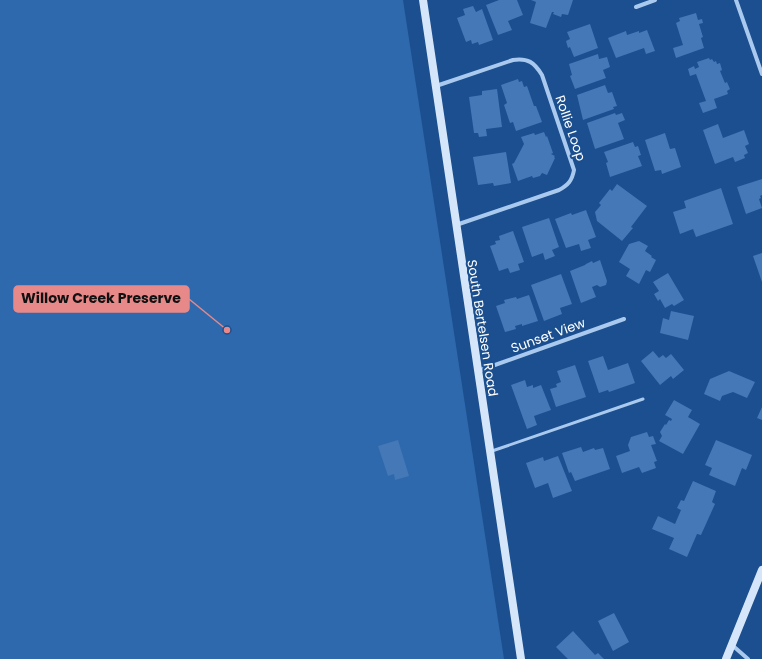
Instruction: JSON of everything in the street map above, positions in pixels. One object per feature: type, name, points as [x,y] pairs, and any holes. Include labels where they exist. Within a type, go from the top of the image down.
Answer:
[{"type":"main road","name":"South Bertelsen Road","points":[[423,0],[521,659]]},
{"type":"main road","points":[[726,659],[762,570]]},
{"type":"street","points":[[636,6],[654,0]]},
{"type":"street","points":[[736,0],[762,74]]},
{"type":"street","name":"Rollie Loop","points":[[436,86],[512,60],[522,58],[531,62],[537,67],[542,75],[574,170],[573,179],[567,186],[559,190],[456,225]]},
{"type":"street","name":"Sunset View","points":[[478,371],[624,319]]},
{"type":"street","points":[[732,645],[748,659]]},
{"type":"lane","points":[[490,451],[643,399]]},
{"type":"shaded area","points":[[0,0],[403,0],[504,659],[0,659]]},
{"type":"building","points":[[499,0],[517,0],[523,15],[508,21],[512,30],[498,35],[486,5]]},
{"type":"building","points":[[531,0],[573,0],[568,15],[562,14],[561,17],[553,14],[554,12],[552,12],[546,28],[530,23],[536,2]]},
{"type":"building","points":[[473,6],[476,12],[482,9],[493,40],[479,45],[478,42],[472,44],[471,40],[466,42],[457,18],[465,15],[463,9]]},
{"type":"building","points":[[696,13],[698,20],[702,19],[703,23],[699,24],[703,37],[701,38],[704,48],[676,58],[673,48],[683,45],[676,23],[680,21],[679,18]]},
{"type":"building","points":[[590,24],[598,48],[574,57],[570,47],[568,48],[566,41],[570,39],[567,32]]},
{"type":"building","points":[[647,30],[655,51],[646,54],[644,48],[616,58],[608,38],[626,31],[627,35]]},
{"type":"building","points":[[598,54],[599,59],[607,57],[610,67],[603,70],[606,78],[575,89],[570,76],[572,75],[569,64]]},
{"type":"building","points":[[709,58],[714,62],[716,61],[717,64],[720,63],[722,70],[720,71],[725,83],[727,82],[730,89],[727,91],[728,94],[714,99],[717,108],[703,113],[699,103],[706,101],[696,74],[690,76],[688,69],[694,66],[695,69],[699,67],[697,62]]},
{"type":"building","points":[[518,79],[519,82],[522,81],[524,87],[527,86],[534,106],[536,106],[542,122],[516,131],[513,122],[510,123],[504,105],[507,103],[501,85]]},
{"type":"building","points":[[605,85],[608,93],[612,92],[617,106],[613,107],[614,109],[583,120],[577,95]]},
{"type":"building","points":[[497,89],[502,127],[486,129],[487,136],[479,137],[478,133],[474,133],[469,97],[482,95],[482,91]]},
{"type":"building","points":[[615,113],[616,115],[622,113],[625,120],[618,123],[624,139],[595,149],[587,123]]},
{"type":"building","points":[[718,124],[723,138],[744,130],[749,144],[745,146],[748,153],[744,155],[745,158],[735,162],[733,157],[715,164],[703,130]]},
{"type":"building","points":[[544,132],[553,153],[551,154],[555,156],[547,175],[542,173],[540,176],[533,178],[532,176],[518,181],[512,164],[514,163],[524,144],[521,137]]},
{"type":"building","points":[[665,133],[670,149],[675,148],[681,167],[662,174],[661,170],[655,171],[645,140]]},
{"type":"building","points":[[633,142],[635,147],[638,146],[641,155],[638,156],[642,166],[610,177],[606,163],[608,162],[604,152]]},
{"type":"building","points":[[506,152],[511,183],[494,186],[493,183],[478,185],[473,157]]},
{"type":"building","points":[[762,179],[762,195],[759,199],[762,208],[746,214],[737,187]]},
{"type":"building","points":[[617,184],[647,206],[631,227],[633,228],[622,241],[597,221],[595,212],[601,205],[599,203],[610,189],[612,191]]},
{"type":"building","points":[[721,188],[733,224],[696,237],[693,229],[680,234],[673,212],[686,208],[684,201]]},
{"type":"building","points":[[586,210],[596,237],[588,240],[591,248],[581,251],[579,244],[566,248],[555,219],[571,213],[572,215]]},
{"type":"building","points":[[549,218],[559,247],[552,250],[555,256],[545,260],[543,253],[532,257],[522,227]]},
{"type":"building","points":[[513,231],[524,262],[518,264],[520,270],[510,273],[508,268],[499,271],[490,246],[496,244],[495,241],[500,240],[499,236]]},
{"type":"building","points":[[639,241],[648,246],[645,251],[656,260],[650,272],[646,270],[639,284],[626,276],[630,269],[619,262],[629,244]]},
{"type":"building","points":[[762,253],[762,282],[753,256]]},
{"type":"building","points":[[600,260],[607,281],[606,285],[600,287],[597,285],[592,287],[596,297],[581,303],[570,271],[592,261],[593,263]]},
{"type":"building","points":[[668,273],[684,300],[674,306],[672,304],[665,308],[660,299],[658,301],[654,294],[659,291],[653,282]]},
{"type":"building","points":[[561,274],[572,304],[560,308],[562,314],[544,321],[531,285]]},
{"type":"building","points":[[529,295],[538,321],[522,326],[522,324],[515,326],[516,329],[505,332],[496,306],[505,303],[504,300],[516,297],[517,299]]},
{"type":"building","points":[[671,311],[694,316],[688,340],[660,333],[663,318],[669,320]]},
{"type":"building","points":[[653,351],[659,358],[663,355],[666,358],[671,354],[684,370],[673,379],[671,376],[660,385],[641,361]]},
{"type":"building","points":[[603,356],[608,370],[628,363],[635,383],[609,392],[608,390],[599,393],[588,361]]},
{"type":"building","points":[[575,365],[586,397],[556,407],[550,389],[557,387],[556,384],[561,382],[557,371]]},
{"type":"building","points":[[729,371],[755,382],[747,398],[733,392],[722,396],[720,401],[704,394],[710,379]]},
{"type":"building","points":[[525,380],[527,387],[533,385],[533,388],[541,385],[551,410],[534,416],[537,425],[527,429],[511,385]]},
{"type":"building","points":[[674,400],[692,410],[688,417],[700,424],[683,454],[659,441],[662,436],[660,432],[665,424],[666,425],[669,420],[671,421],[672,419],[665,415]]},
{"type":"building","points":[[762,407],[762,420],[757,418]]},
{"type":"building","points":[[647,432],[649,437],[653,436],[656,444],[651,445],[657,461],[654,462],[656,468],[642,473],[639,467],[622,473],[616,456],[630,451],[628,445],[631,437]]},
{"type":"building","points":[[398,440],[409,476],[395,480],[394,474],[388,476],[378,446]]},
{"type":"building","points":[[716,440],[752,455],[746,470],[742,468],[735,486],[709,475],[712,468],[705,465]]},
{"type":"building","points":[[581,447],[583,452],[594,448],[595,450],[603,448],[610,469],[575,481],[571,472],[569,473],[562,453]]},
{"type":"building","points":[[558,456],[572,491],[553,498],[548,483],[535,488],[526,463],[543,457],[544,461]]},
{"type":"building","points":[[693,481],[716,491],[712,502],[715,504],[701,535],[697,534],[687,557],[669,549],[674,538],[652,529],[658,516],[675,524],[681,510],[677,508],[681,500],[684,501]]},
{"type":"building","points":[[614,613],[629,642],[613,651],[598,621]]},
{"type":"building","points":[[573,631],[595,655],[598,653],[604,659],[568,659],[556,647]]},
{"type":"place","name":"Willow Creek Preserve","points":[[227,330]]}]
